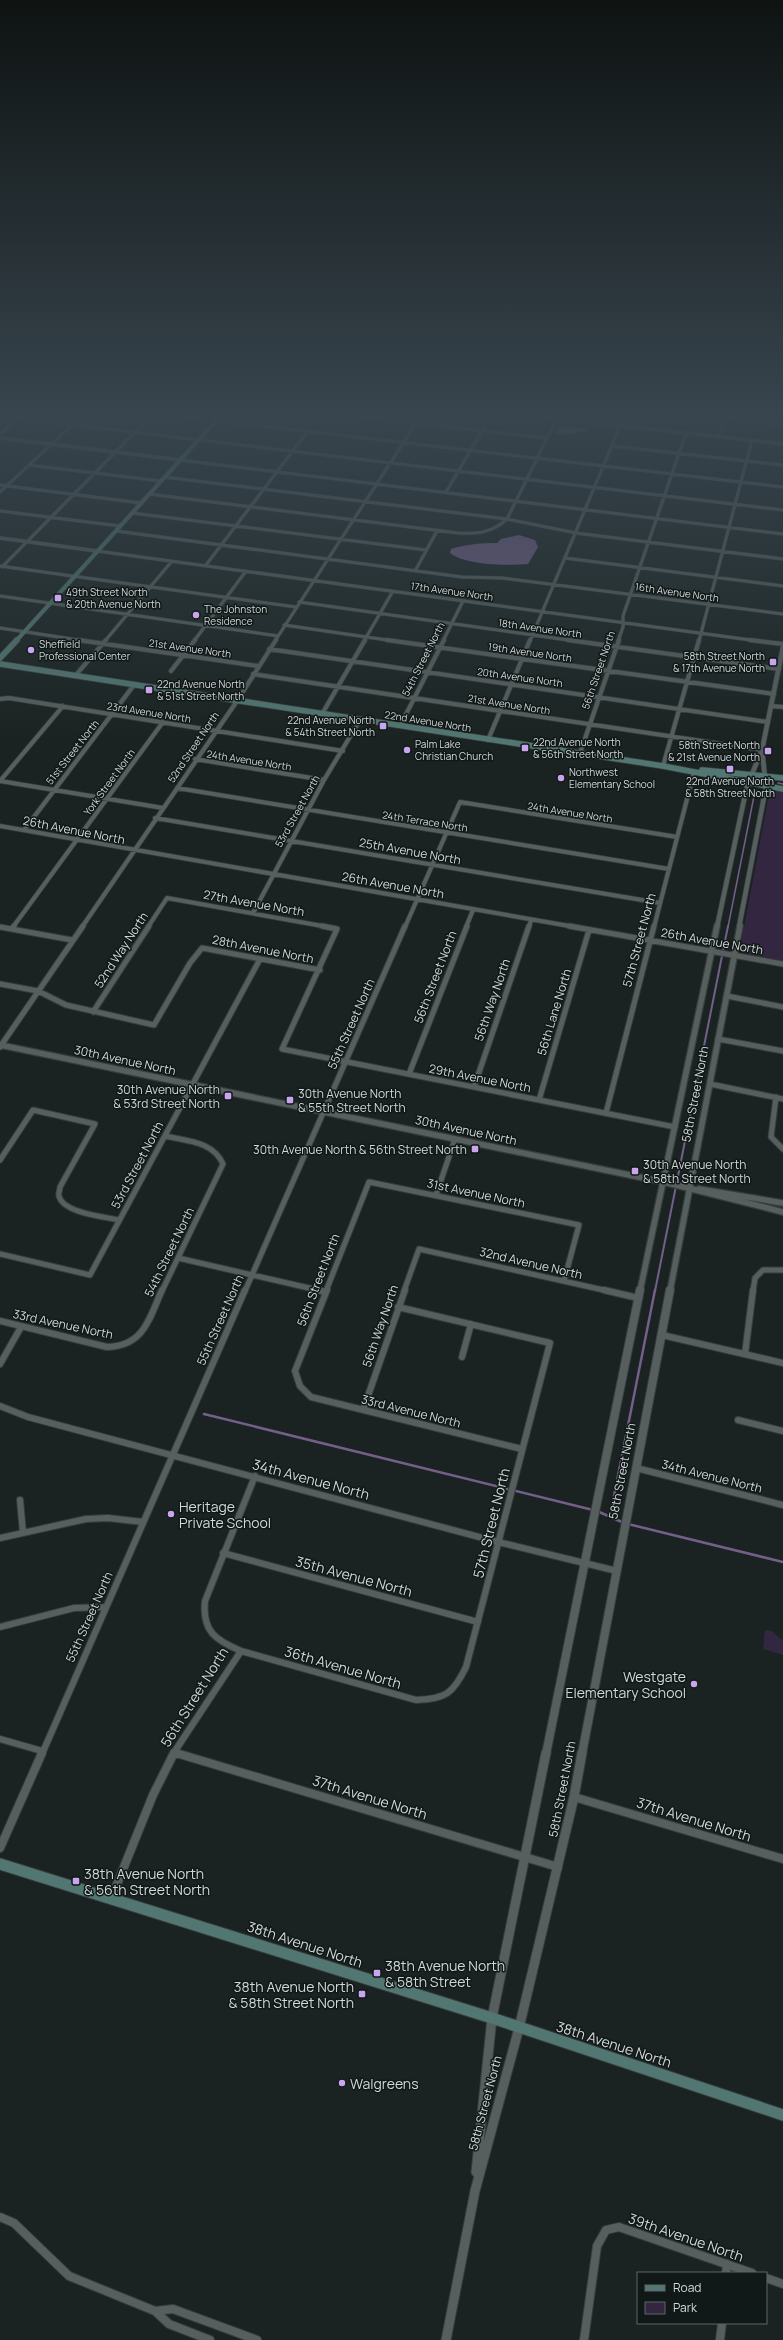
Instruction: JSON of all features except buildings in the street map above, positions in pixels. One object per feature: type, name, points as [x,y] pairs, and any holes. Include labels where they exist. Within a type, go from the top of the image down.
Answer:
[{"type":"main road","points":[[0,658],[123,523]]},
{"type":"main road","name":"22nd Avenue North","points":[[0,664],[662,766],[783,789]]},
{"type":"main road","name":"22nd Avenue North","points":[[662,766],[783,778]]},
{"type":"main road","name":"38th Avenue North","points":[[0,1864],[492,2018],[783,2115]]},
{"type":"street","points":[[1,567],[45,523]]},
{"type":"street","points":[[99,523],[120,526]]},
{"type":"street","points":[[214,523],[426,550]]},
{"type":"street","points":[[206,565],[238,523]]},
{"type":"street","name":"52nd Street North","points":[[0,1046],[177,788],[195,759],[237,700],[313,580],[352,523]]},
{"type":"street","points":[[378,523],[471,534],[486,532],[503,523]]},
{"type":"street","points":[[528,523],[576,533],[783,559]]},
{"type":"street","points":[[488,740],[580,523]]},
{"type":"street","name":"56th Street North","points":[[580,754],[624,623],[623,616],[655,523]]},
{"type":"street","points":[[699,523],[783,534]]},
{"type":"street","points":[[662,766],[731,523]]},
{"type":"street","name":"16th Avenue North","points":[[116,531],[415,571],[554,584],[783,614]]},
{"type":"street","points":[[415,571],[437,531]]},
{"type":"street","name":"17th Avenue North","points":[[0,538],[700,633],[783,646]]},
{"type":"street","points":[[565,558],[783,586]]},
{"type":"street","points":[[75,676],[149,586],[172,561]]},
{"type":"street","points":[[1,567],[296,607]]},
{"type":"street","points":[[171,671],[246,571]]},
{"type":"street","points":[[322,714],[393,591]]},
{"type":"street","points":[[0,596],[278,636]]},
{"type":"street","name":"54th Street North","points":[[400,726],[463,601]]},
{"type":"street","name":"18th Avenue North","points":[[299,602],[778,669]]},
{"type":"street","name":"19th Avenue North","points":[[284,625],[774,694]]},
{"type":"street","name":"21st Avenue North","points":[[0,628],[258,666]]},
{"type":"street","name":"58th Street North","points":[[475,2191],[492,2018],[638,1298],[665,1183],[675,1127],[713,952],[747,783],[753,774],[762,750],[783,646]]},
{"type":"street","name":"20th Avenue North","points":[[269,649],[768,722]]},
{"type":"street","name":"21st Avenue North","points":[[253,674],[762,750]]},
{"type":"street","name":"51st Street North","points":[[24,830],[134,685]]},
{"type":"street","name":"23rd Avenue North","points":[[0,699],[9,698],[63,706],[343,751]]},
{"type":"street","points":[[0,781],[63,706]]},
{"type":"street","points":[[771,706],[783,707]]},
{"type":"street","name":"53rd Street North","points":[[253,913],[324,780],[343,751],[360,720]]},
{"type":"street","name":"York Street North","points":[[12,929],[163,722]]},
{"type":"street","name":"58th Street North","points":[[446,2340],[475,2191],[519,2028],[559,1868],[574,1798],[662,1335],[687,1187],[710,1084],[727,996],[732,955],[766,786],[762,750]]},
{"type":"street","name":"24th Avenue North","points":[[195,759],[324,780]]},
{"type":"street","name":"57th Street North","points":[[606,1113],[694,772]]},
{"type":"street","points":[[0,781],[107,800],[163,808]]},
{"type":"street","name":"24th Terrace North","points":[[177,788],[669,869]]},
{"type":"street","name":"24th Avenue North","points":[[460,802],[677,837]]},
{"type":"street","name":"55th Street North","points":[[0,1848],[460,802]]},
{"type":"street","name":"25th Avenue North","points":[[156,818],[660,903]]},
{"type":"street","name":"26th Avenue North","points":[[0,826],[134,851],[417,899],[783,964]]},
{"type":"street","name":"27th Avenue North","points":[[167,898],[337,929],[320,970]]},
{"type":"street","name":"52nd Way North","points":[[93,1012],[167,898]]},
{"type":"street","name":"56th Street North","points":[[409,1074],[473,910]]},
{"type":"street","name":"56th Way North","points":[[474,1087],[531,920]]},
{"type":"street","points":[[0,927],[72,940]]},
{"type":"street","name":"56th Lane North","points":[[538,1100],[589,930]]},
{"type":"street","name":"28th Avenue North","points":[[93,1012],[154,1025],[190,963],[202,948],[320,970]]},
{"type":"street","name":"53rd Street North","points":[[0,1254],[90,1275],[260,959]]},
{"type":"street","name":"29th Avenue North","points":[[320,970],[282,1049],[675,1127]]},
{"type":"street","points":[[0,984],[38,991],[66,1005],[93,1012]]},
{"type":"street","points":[[727,996],[783,1007]]},
{"type":"street","points":[[718,1039],[783,1051]]},
{"type":"street","name":"30th Avenue North","points":[[0,1046],[687,1187]]},
{"type":"street","points":[[710,1084],[783,1099]]},
{"type":"street","points":[[776,1097],[771,1137],[776,1144],[783,1149]]},
{"type":"street","points":[[0,1160],[33,1110],[95,1124],[60,1187],[59,1196],[63,1204],[75,1210],[120,1220]]},
{"type":"street","name":"54th Street North","points":[[122,1347],[133,1342],[142,1330],[223,1164],[222,1157],[208,1146],[165,1136]]},
{"type":"street","points":[[436,1195],[455,1139]]},
{"type":"street","name":"56th Street North","points":[[300,1386],[295,1371],[324,1292],[369,1182]]},
{"type":"street","name":"31st Avenue North","points":[[369,1182],[579,1226],[564,1281]]},
{"type":"street","points":[[687,1187],[718,1190],[783,1203]]},
{"type":"street","points":[[687,1187],[742,1204],[783,1212]]},
{"type":"street","name":"56th Way North","points":[[363,1410],[419,1249]]},
{"type":"street","name":"32nd Avenue North","points":[[419,1249],[638,1298]]},
{"type":"street","points":[[178,1258],[324,1292]]},
{"type":"street","points":[[745,1354],[755,1278],[763,1270],[783,1270]]},
{"type":"street","points":[[398,1307],[471,1324],[462,1357]]},
{"type":"street","name":"33rd Avenue North","points":[[0,1321],[107,1347],[122,1347]]},
{"type":"street","name":"57th Street North","points":[[439,1699],[458,1685],[466,1667],[550,1343],[471,1324]]},
{"type":"street","points":[[0,1364],[21,1327]]},
{"type":"street","points":[[662,1335],[783,1363]]},
{"type":"street","name":"33rd Avenue North","points":[[300,1386],[311,1397],[522,1449]]},
{"type":"street","name":"34th Avenue North","points":[[0,1406],[28,1417],[255,1476],[498,1542],[617,1571]]},
{"type":"street","points":[[738,1420],[783,1431]]},
{"type":"street","name":"34th Avenue North","points":[[636,1468],[783,1505]]},
{"type":"street","name":"56th Street North","points":[[111,1899],[153,1795],[174,1752],[241,1652],[220,1643],[211,1635],[203,1612],[223,1553],[255,1476]]},
{"type":"street","points":[[20,1500],[23,1533]]},
{"type":"street","points":[[0,1538],[86,1519],[108,1518],[143,1522]]},
{"type":"street","name":"35th Avenue North","points":[[223,1553],[478,1622]]},
{"type":"street","points":[[0,1627],[74,1608],[106,1607]]},
{"type":"street","name":"36th Avenue North","points":[[241,1652],[416,1700],[439,1699]]},
{"type":"street","points":[[0,1739],[42,1751]]},
{"type":"street","name":"37th Avenue North","points":[[174,1752],[559,1868]]},
{"type":"street","name":"37th Avenue North","points":[[574,1798],[783,1859]]},
{"type":"street","points":[[0,2217],[14,2223],[69,2276],[155,2311],[169,2324],[210,2340]]},
{"type":"street","name":"39th Avenue North","points":[[584,2340],[597,2246],[606,2230],[619,2228],[726,2269],[746,2272]]},
{"type":"street","points":[[767,2278],[783,2284]]},
{"type":"street","points":[[155,2311],[173,2309],[257,2340]]},
{"type":"street","points":[[720,2340],[722,2324]]},
{"type":"green space","points":[[773,790],[783,791],[783,962],[746,953],[740,949],[769,794]]},
{"type":"green space","points":[[765,1630],[772,1631],[783,1641],[783,1655],[763,1649]]},
{"type":"shaded area","points":[[519,535],[535,540],[538,547],[528,564],[488,564],[466,560],[450,553],[451,549],[457,547],[474,544],[497,543],[501,539]]},
{"type":"waterway","points":[[778,783],[783,784]]},
{"type":"waterway","points":[[728,927],[755,791]]},
{"type":"waterway","points":[[655,1291],[728,926]]},
{"type":"waterway","points":[[610,1516],[655,1290]]},
{"type":"waterway","points":[[204,1414],[593,1510]]},
{"type":"waterway","points":[[597,1511],[624,1523]]},
{"type":"waterway","points":[[628,1524],[783,1562]]},
{"type":"place","name":"49th Street North & 20th Avenue North","points":[[58,598]]},
{"type":"place","name":"The Johnston Residence","points":[[196,615]]},
{"type":"place","name":"Sheffield Professional Center","points":[[31,650]]},
{"type":"place","name":"58th Street North & 17th Avenue North","points":[[773,662]]},
{"type":"place","name":"22nd Avenue North & 51st Street North","points":[[149,690]]},
{"type":"place","name":"22nd Avenue North & 54th Street North","points":[[383,726]]},
{"type":"place","name":"22nd Avenue North & 56th Street North","points":[[525,748]]},
{"type":"place","name":"Palm Lake Christian Church","points":[[407,750]]},
{"type":"place","name":"58th Street North & 21st Avenue North","points":[[768,751]]},
{"type":"place","name":"22nd Avenue North & 58th Street North","points":[[730,769]]},
{"type":"place","name":"Northwest Elementary School","points":[[561,778]]},
{"type":"place","name":"30th Avenue North & 53rd Street North","points":[[228,1096]]},
{"type":"place","name":"30th Avenue North & 55th Street North","points":[[290,1100]]},
{"type":"place","name":"30th Avenue North & 56th Street North","points":[[475,1149]]},
{"type":"place","name":"30th Avenue North & 58th Street North","points":[[635,1171]]},
{"type":"place","name":"Heritage Private School","points":[[171,1514]]},
{"type":"place","name":"Westgate Elementary School","points":[[694,1684]]},
{"type":"place","name":"38th Avenue North & 56th Street North","points":[[76,1881]]},
{"type":"place","name":"38th Avenue North & 58th Street","points":[[377,1973]]},
{"type":"place","name":"38th Avenue North & 58th Street North","points":[[362,1994]]},
{"type":"place","name":"Walgreens","points":[[342,2083]]}]
